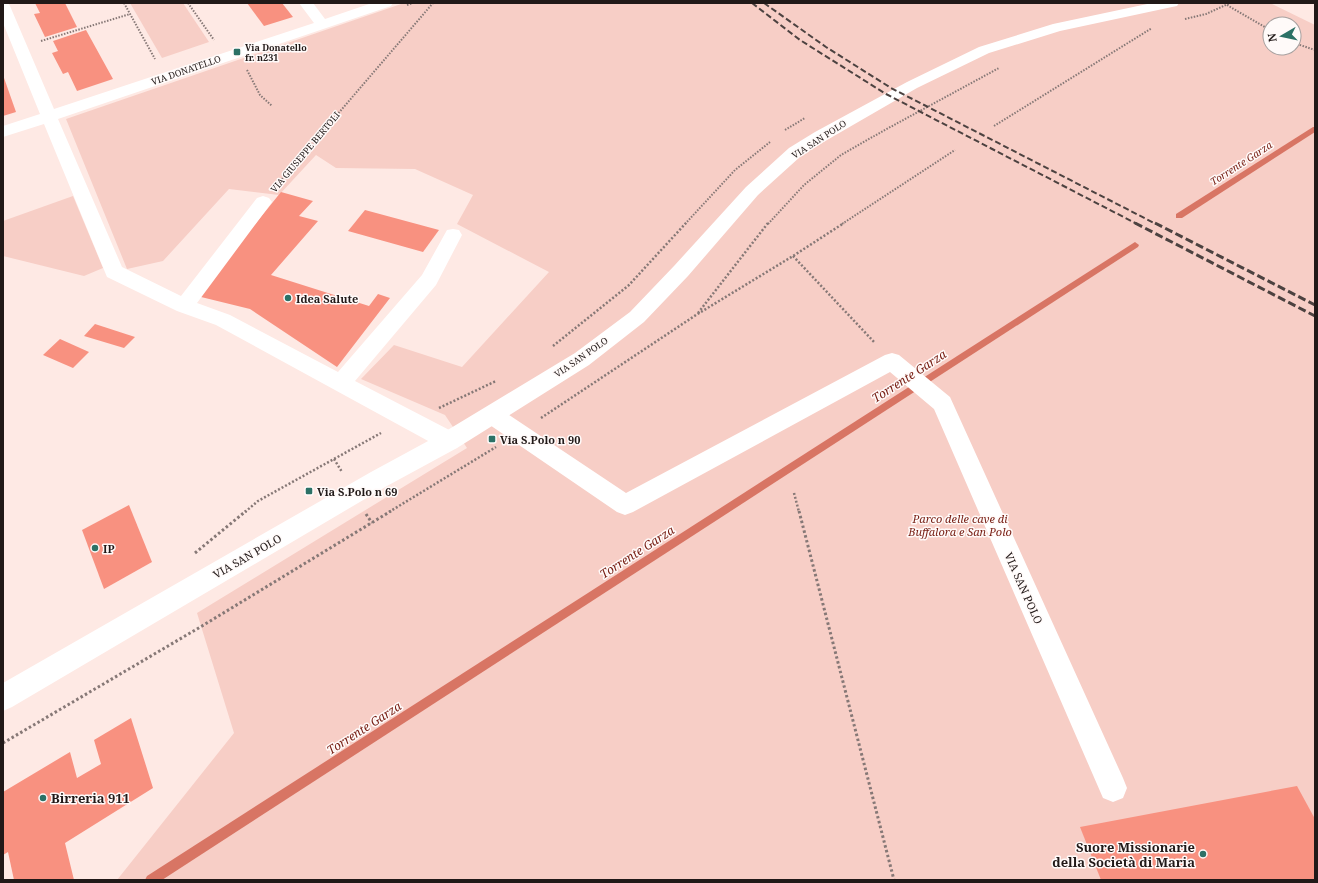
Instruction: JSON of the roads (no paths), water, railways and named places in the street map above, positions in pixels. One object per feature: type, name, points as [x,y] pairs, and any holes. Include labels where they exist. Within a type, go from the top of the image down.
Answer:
[{"type":"street","points":[[306,3],[322,24]]},
{"type":"street","name":"VIA DONATELLO","points":[[3,132],[386,3]]},
{"type":"street","name":"VIA SAN POLO","points":[[3,698],[379,480],[449,442],[582,359],[637,317],[681,271],[752,191],[795,152],[821,136],[912,85],[984,50],[1058,27],[1172,3]]},
{"type":"street","points":[[3,6],[114,272],[184,306],[223,320],[449,442]]},
{"type":"street","name":"VIA GIUSEPPE BERTOLI","points":[[184,306],[263,202]]},
{"type":"street","points":[[341,384],[429,280],[453,235]]},
{"type":"street","name":"VIA SAN POLO","points":[[492,415],[625,505],[892,361],[942,402],[1113,788]]},
{"type":"waterway","name":"Torrente Garza","points":[[1179,216],[1315,129]]},
{"type":"waterway","name":"Torrente Garza","points":[[151,880],[1135,245]]},
{"type":"railway","points":[[752,3],[800,40],[886,94],[1137,224]]},
{"type":"railway","points":[[764,3],[826,47],[891,88],[1156,224]]},
{"type":"railway","points":[[1135,223],[1315,316]]},
{"type":"railway","points":[[1155,223],[1315,305]]},
{"type":"place","name":"Via Donatello fr. n231","points":[[237,52]]},
{"type":"place","name":"Idea Salute","points":[[288,298]]},
{"type":"place","name":"Via S.Polo n 90","points":[[492,439]]},
{"type":"place","name":"Via S.Polo n 69","points":[[309,491]]},
{"type":"place","name":"IP","points":[[95,548]]},
{"type":"place","name":"Birreria 911","points":[[43,798]]},
{"type":"place","name":"Suore Missionarie della Società di Maria","points":[[1203,854]]},
{"type":"park label","name":"Parco delle cave di Buffalora e San Polo","points":[[960,524]]}]
